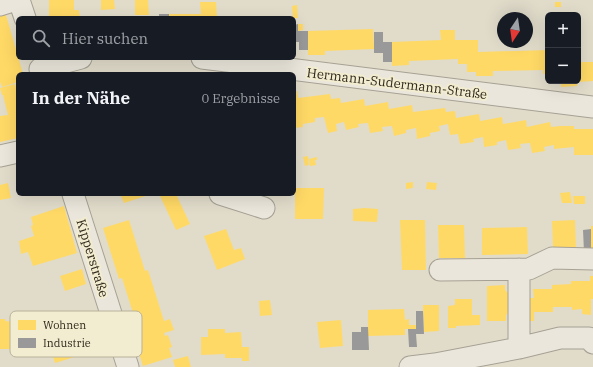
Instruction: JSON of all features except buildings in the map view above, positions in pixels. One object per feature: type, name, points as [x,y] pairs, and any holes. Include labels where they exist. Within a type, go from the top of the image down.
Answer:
[{"type":"street","points":[[0,5],[16,0]]},
{"type":"street","points":[[19,0],[24,16]]},
{"type":"street","points":[[39,67],[72,60]]},
{"type":"street","name":"Hermann-Sudermann-Straße","points":[[218,60],[593,107]]},
{"type":"street","points":[[0,156],[16,152]]},
{"type":"street","name":"Kipperstraße","points":[[74,196],[110,311]]},
{"type":"street","points":[[226,196],[264,208]]},
{"type":"street","points":[[440,270],[529,269],[552,258],[593,259]]},
{"type":"street","points":[[519,269],[519,348]]},
{"type":"street","points":[[410,367],[435,364],[519,348],[560,338],[590,338],[593,343]]},
{"type":"street","name":"Kipperstraße","points":[[125,357],[128,367]]}]
